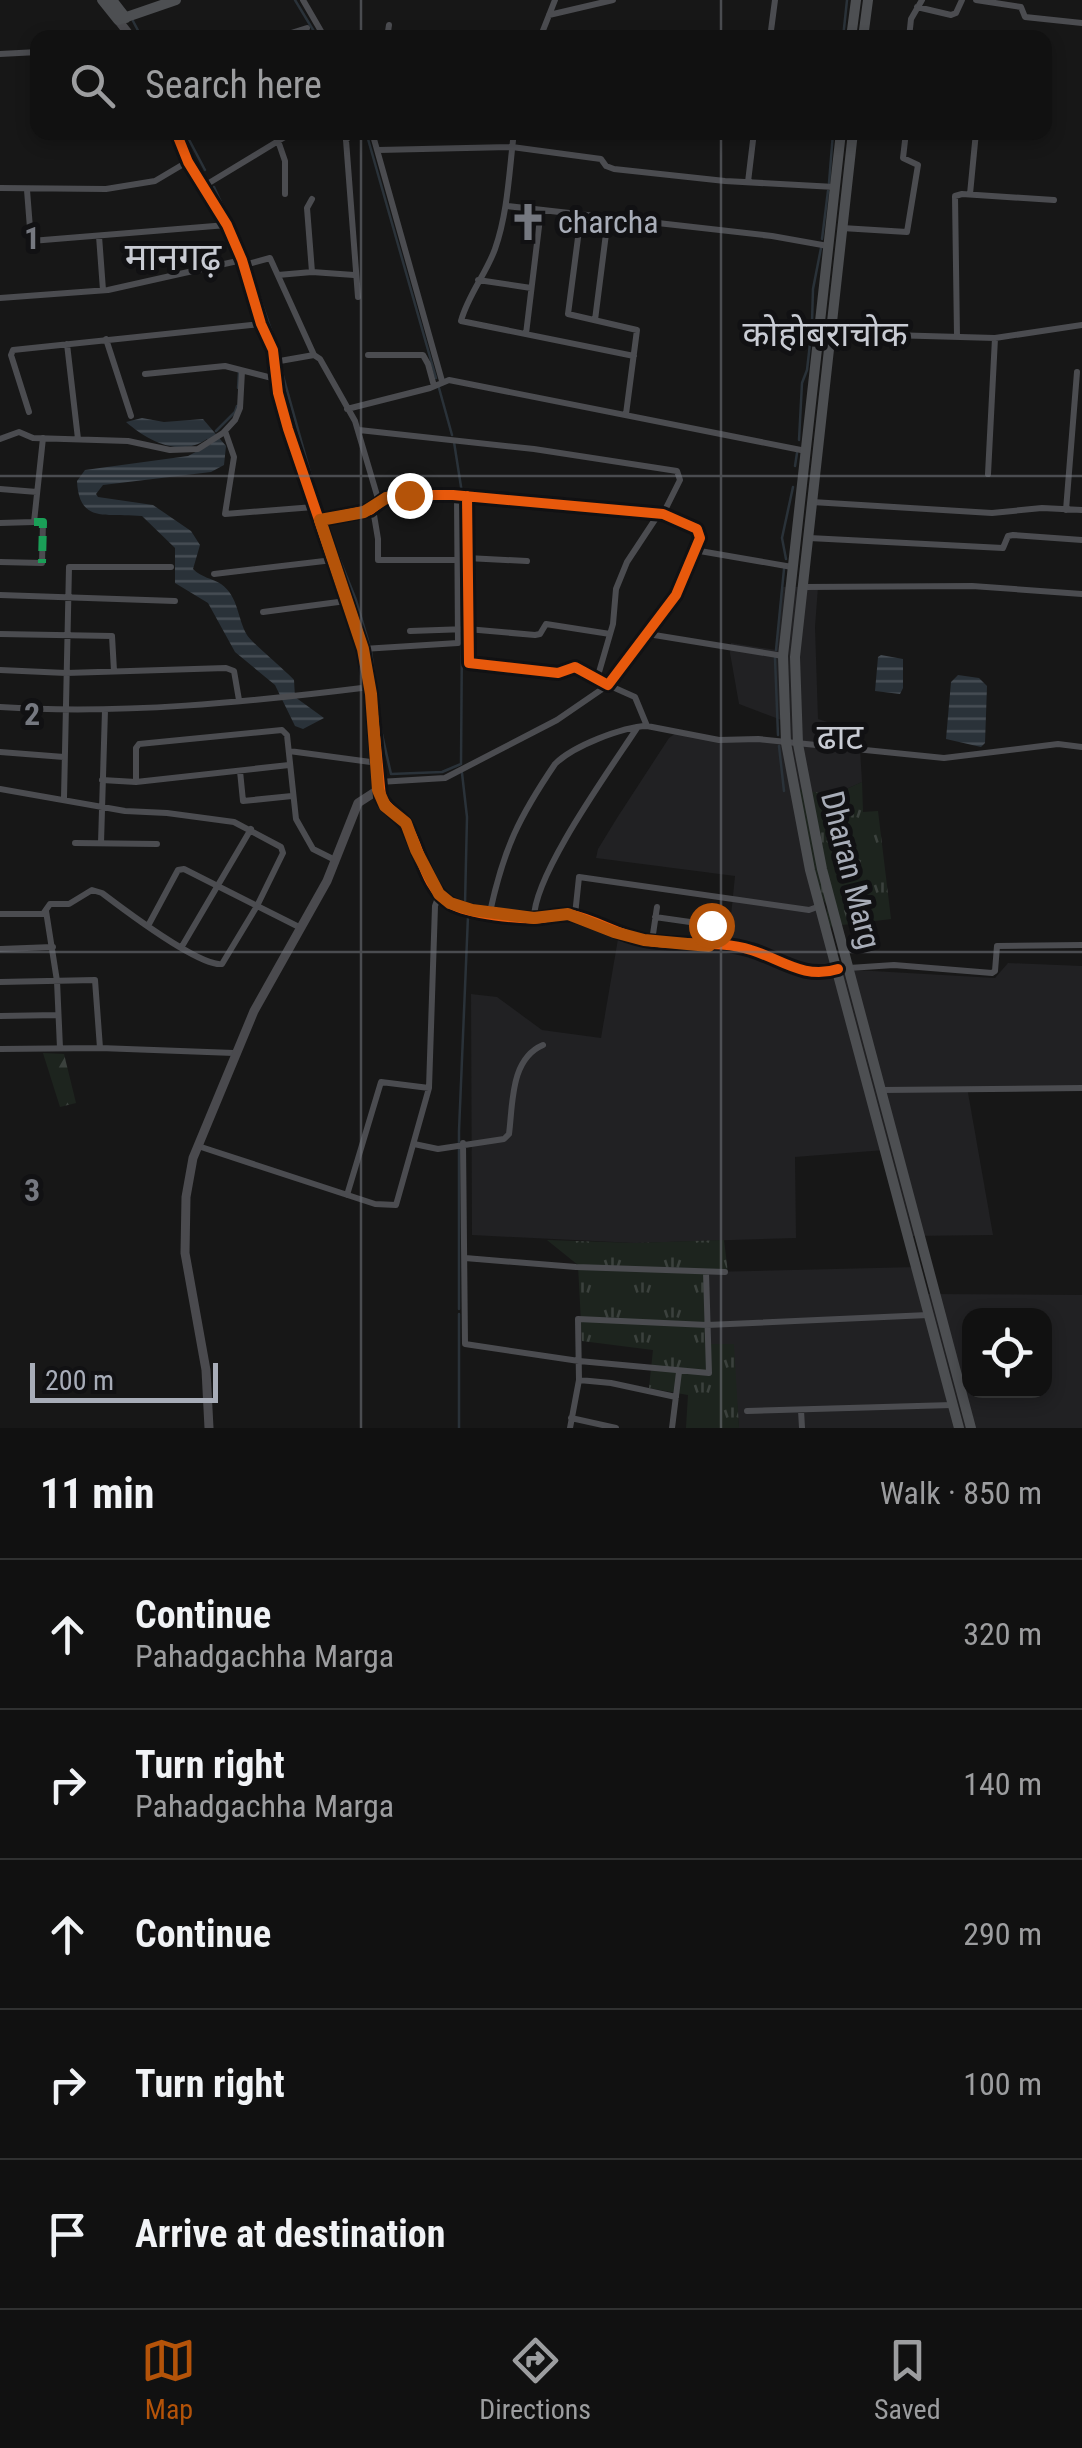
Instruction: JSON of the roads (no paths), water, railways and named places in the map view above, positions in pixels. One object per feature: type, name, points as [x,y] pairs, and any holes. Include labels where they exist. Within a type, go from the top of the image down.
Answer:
[{"type":"main road","points":[[102,0],[122,19]]},
{"type":"main road","points":[[112,0],[122,19]]},
{"type":"main road","points":[[122,19],[143,5],[176,0]]},
{"type":"main road","points":[[852,30],[856,0]]},
{"type":"main road","points":[[865,30],[868,0]]},
{"type":"main road","name":"Dharan Marg","points":[[840,140],[828,246],[826,333],[812,502],[795,657],[793,792],[820,906],[882,1090],[971,1428]]},
{"type":"main road","name":"Dharan Marg","points":[[853,140],[806,450],[783,656],[792,744],[959,1428]]},
{"type":"street","points":[[303,0],[321,30]]},
{"type":"street","points":[[543,30],[555,0]]},
{"type":"street","points":[[549,15],[613,0]]},
{"type":"street","points":[[771,30],[775,0]]},
{"type":"street","points":[[909,30],[920,3],[954,14],[962,0]]},
{"type":"street","points":[[976,0],[1020,7],[1025,17],[1082,23]]},
{"type":"street","points":[[122,19],[128,30]]},
{"type":"street","points":[[388,26],[388,30]]},
{"type":"street","points":[[301,30],[307,28]]},
{"type":"street","points":[[0,54],[30,52]]},
{"type":"street","points":[[179,140],[188,162],[226,224],[242,262],[274,362],[288,429],[348,600],[370,687],[379,786],[385,806],[406,823],[439,894],[460,908],[534,918],[575,915],[614,932],[652,941],[747,948],[803,971],[880,964],[992,973],[996,971],[997,946],[1082,945]]},
{"type":"street","points":[[204,186],[270,140]]},
{"type":"street","points":[[278,140],[285,160],[286,194]]},
{"type":"street","points":[[346,140],[358,297]]},
{"type":"street","points":[[375,140],[442,381]]},
{"type":"street","points":[[513,140],[506,206],[494,253],[478,280],[463,324],[634,356]]},
{"type":"street","points":[[748,182],[753,140]]},
{"type":"street","points":[[842,228],[907,232],[918,165],[903,158],[905,140]]},
{"type":"street","points":[[970,194],[975,140]]},
{"type":"street","points":[[378,150],[512,147],[601,159],[614,169],[835,188]]},
{"type":"street","points":[[0,188],[106,189],[155,182],[188,162]]},
{"type":"street","points":[[27,190],[30,240],[226,224]]},
{"type":"street","points":[[956,336],[955,198],[970,194],[1054,200]]},
{"type":"street","points":[[312,199],[307,208],[312,272]]},
{"type":"street","points":[[506,206],[772,236],[828,246]]},
{"type":"street","points":[[526,334],[541,210]]},
{"type":"street","points":[[581,215],[568,314],[636,329],[626,414]]},
{"type":"street","points":[[595,320],[608,218]]},
{"type":"street","points":[[99,236],[104,290]]},
{"type":"street","points":[[0,298],[104,290],[270,258],[314,355],[320,359],[359,430],[376,506],[378,560],[458,560]]},
{"type":"street","points":[[278,275],[354,275]]},
{"type":"street","points":[[478,280],[532,288]]},
{"type":"street","points":[[29,412],[11,352],[261,324]]},
{"type":"street","points":[[826,333],[995,338],[1082,325]]},
{"type":"street","points":[[988,474],[995,338]]},
{"type":"street","points":[[106,340],[131,416]]},
{"type":"street","points":[[67,344],[78,439]]},
{"type":"street","points":[[274,362],[314,355]]},
{"type":"street","points":[[368,356],[422,356],[434,386]]},
{"type":"street","points":[[145,374],[225,366],[277,380]]},
{"type":"street","points":[[0,439],[16,432],[43,438],[128,440],[170,450],[194,450],[224,432],[240,408],[242,371]]},
{"type":"street","points":[[1066,510],[1077,372]]},
{"type":"street","points":[[347,408],[450,380],[806,450]]},
{"type":"street","points":[[359,430],[534,449],[677,471],[680,480],[627,562],[616,590],[610,634],[596,679]]},
{"type":"street","points":[[224,432],[234,457],[225,514],[316,507]]},
{"type":"street","points":[[34,522],[43,438]]},
{"type":"street","points":[[0,489],[37,492]]},
{"type":"street","points":[[210,1428],[206,1370],[187,1271],[184,1232],[186,1197],[198,1146],[234,1053],[336,860],[358,803],[379,786],[445,778],[557,720],[608,685],[676,595],[700,538],[697,528],[661,514],[467,496],[397,495],[376,506],[320,520]]},
{"type":"street","points":[[457,496],[463,629],[470,663],[558,674],[572,667],[635,698],[648,726]]},
{"type":"street","points":[[363,649],[456,645],[463,629],[467,496]]},
{"type":"street","points":[[812,502],[992,513],[1042,508],[1082,510]]},
{"type":"street","points":[[0,522],[42,522],[42,563],[0,562]]},
{"type":"street","points":[[808,538],[1003,548],[1008,536],[1013,535],[1082,540]]},
{"type":"street","points":[[694,550],[792,567]]},
{"type":"street","points":[[467,558],[527,561]]},
{"type":"street","points":[[214,574],[334,560]]},
{"type":"street","points":[[64,798],[68,566],[171,567]]},
{"type":"street","points":[[802,587],[972,586],[1082,594]]},
{"type":"street","points":[[0,595],[175,601]]},
{"type":"street","points":[[264,612],[348,600]]},
{"type":"street","points":[[410,631],[463,629],[535,635],[546,624],[610,634]]},
{"type":"street","points":[[0,634],[112,636],[114,671]]},
{"type":"street","points":[[648,634],[783,656]]},
{"type":"street","points":[[0,670],[66,673],[231,668],[239,700]]},
{"type":"street","points":[[0,707],[105,710],[282,698],[370,687]]},
{"type":"street","points":[[100,843],[105,710]]},
{"type":"street","points":[[490,912],[518,820],[555,764],[608,736],[638,727],[719,740],[758,739],[944,758],[1058,744],[1082,748]]},
{"type":"street","points":[[534,918],[539,895],[557,856],[638,727]]},
{"type":"street","points":[[136,782],[139,744],[282,730],[289,750],[296,818],[309,845],[336,860]]},
{"type":"street","points":[[289,750],[378,763]]},
{"type":"street","points":[[0,752],[64,758]]},
{"type":"street","points":[[102,780],[136,782],[289,765]]},
{"type":"street","points":[[240,771],[243,801],[292,796]]},
{"type":"street","points":[[0,788],[125,812],[214,818],[251,829],[283,853],[222,964],[210,964],[181,948],[92,890],[70,904],[50,904],[43,914],[0,914]]},
{"type":"street","points":[[181,948],[251,829]]},
{"type":"street","points":[[74,843],[157,844]]},
{"type":"street","points":[[149,924],[178,870],[184,869],[300,928]]},
{"type":"street","points":[[575,915],[578,876],[809,910],[820,906]]},
{"type":"street","points":[[198,1146],[375,1204],[396,1205],[429,1088],[439,894]]},
{"type":"street","points":[[652,941],[657,908]]},
{"type":"street","points":[[46,911],[57,981],[60,1048]]},
{"type":"street","points":[[709,946],[712,916]]},
{"type":"street","points":[[655,917],[711,925]]},
{"type":"street","points":[[0,949],[53,947]]},
{"type":"street","points":[[0,982],[96,980],[100,1048]]},
{"type":"street","points":[[0,1016],[58,1015]]},
{"type":"street","points":[[414,1144],[438,1149],[506,1137],[510,1100],[522,1062],[543,1045]]},
{"type":"street","points":[[0,1049],[234,1053]]},
{"type":"street","points":[[347,1195],[382,1082],[429,1088]]},
{"type":"street","points":[[882,1090],[1082,1088]]},
{"type":"street","points":[[460,1144],[465,1344],[579,1361],[709,1373],[706,1272]]},
{"type":"street","points":[[465,1258],[576,1267],[725,1272]]},
{"type":"street","points":[[570,1428],[579,1380],[578,1319],[707,1326],[930,1315]]},
{"type":"street","points":[[672,1428],[678,1372]]},
{"type":"street","points":[[579,1380],[676,1398]]},
{"type":"street","points":[[747,1411],[953,1405]]},
{"type":"street","points":[[802,1410],[802,1428]]},
{"type":"street","points":[[572,1418],[616,1428]]},
{"type":"waterway","points":[[295,0],[313,30]]},
{"type":"waterway","points":[[844,30],[847,0]]},
{"type":"waterway","points":[[133,21],[138,30]]},
{"type":"waterway","points":[[189,140],[205,170]]},
{"type":"waterway","points":[[368,140],[436,378]]},
{"type":"waterway","points":[[829,183],[832,140]]},
{"type":"waterway","points":[[214,187],[246,257]]},
{"type":"waterway","points":[[822,239],[828,191]]},
{"type":"waterway","points":[[812,323],[813,289],[821,248]]},
{"type":"waterway","points":[[250,269],[280,356]]},
{"type":"waterway","points":[[799,440],[802,383],[811,335]]},
{"type":"waterway","points":[[280,365],[321,512]]},
{"type":"waterway","points":[[238,388],[239,372]]},
{"type":"waterway","points":[[439,388],[452,435]]},
{"type":"waterway","points":[[216,431],[237,406]]},
{"type":"waterway","points":[[454,442],[462,493]]},
{"type":"waterway","points":[[795,466],[797,453]]},
{"type":"waterway","points":[[786,559],[782,538],[793,487]]},
{"type":"waterway","points":[[462,499],[462,625]]},
{"type":"waterway","points":[[325,523],[369,644]]},
{"type":"waterway","points":[[776,650],[784,569]]},
{"type":"waterway","points":[[371,651],[391,774],[442,772],[461,764],[462,633]]},
{"type":"waterway","points":[[775,658],[778,735]]},
{"type":"waterway","points":[[779,746],[784,791]]},
{"type":"waterway","points":[[462,773],[467,817],[465,904]]},
{"type":"waterway","points":[[459,1309],[459,1131],[468,916]]},
{"type":"waterway","points":[[459,1314],[459,1428]]},
{"type":"place","name":"charcha","points":[[528,222]]},
{"type":"district","name":"मानगढ़","points":[[173,257]]},
{"type":"district","name":"कोहोबराचोक","points":[[825,334]]},
{"type":"district","name":"ढाट","points":[[840,737]]}]
